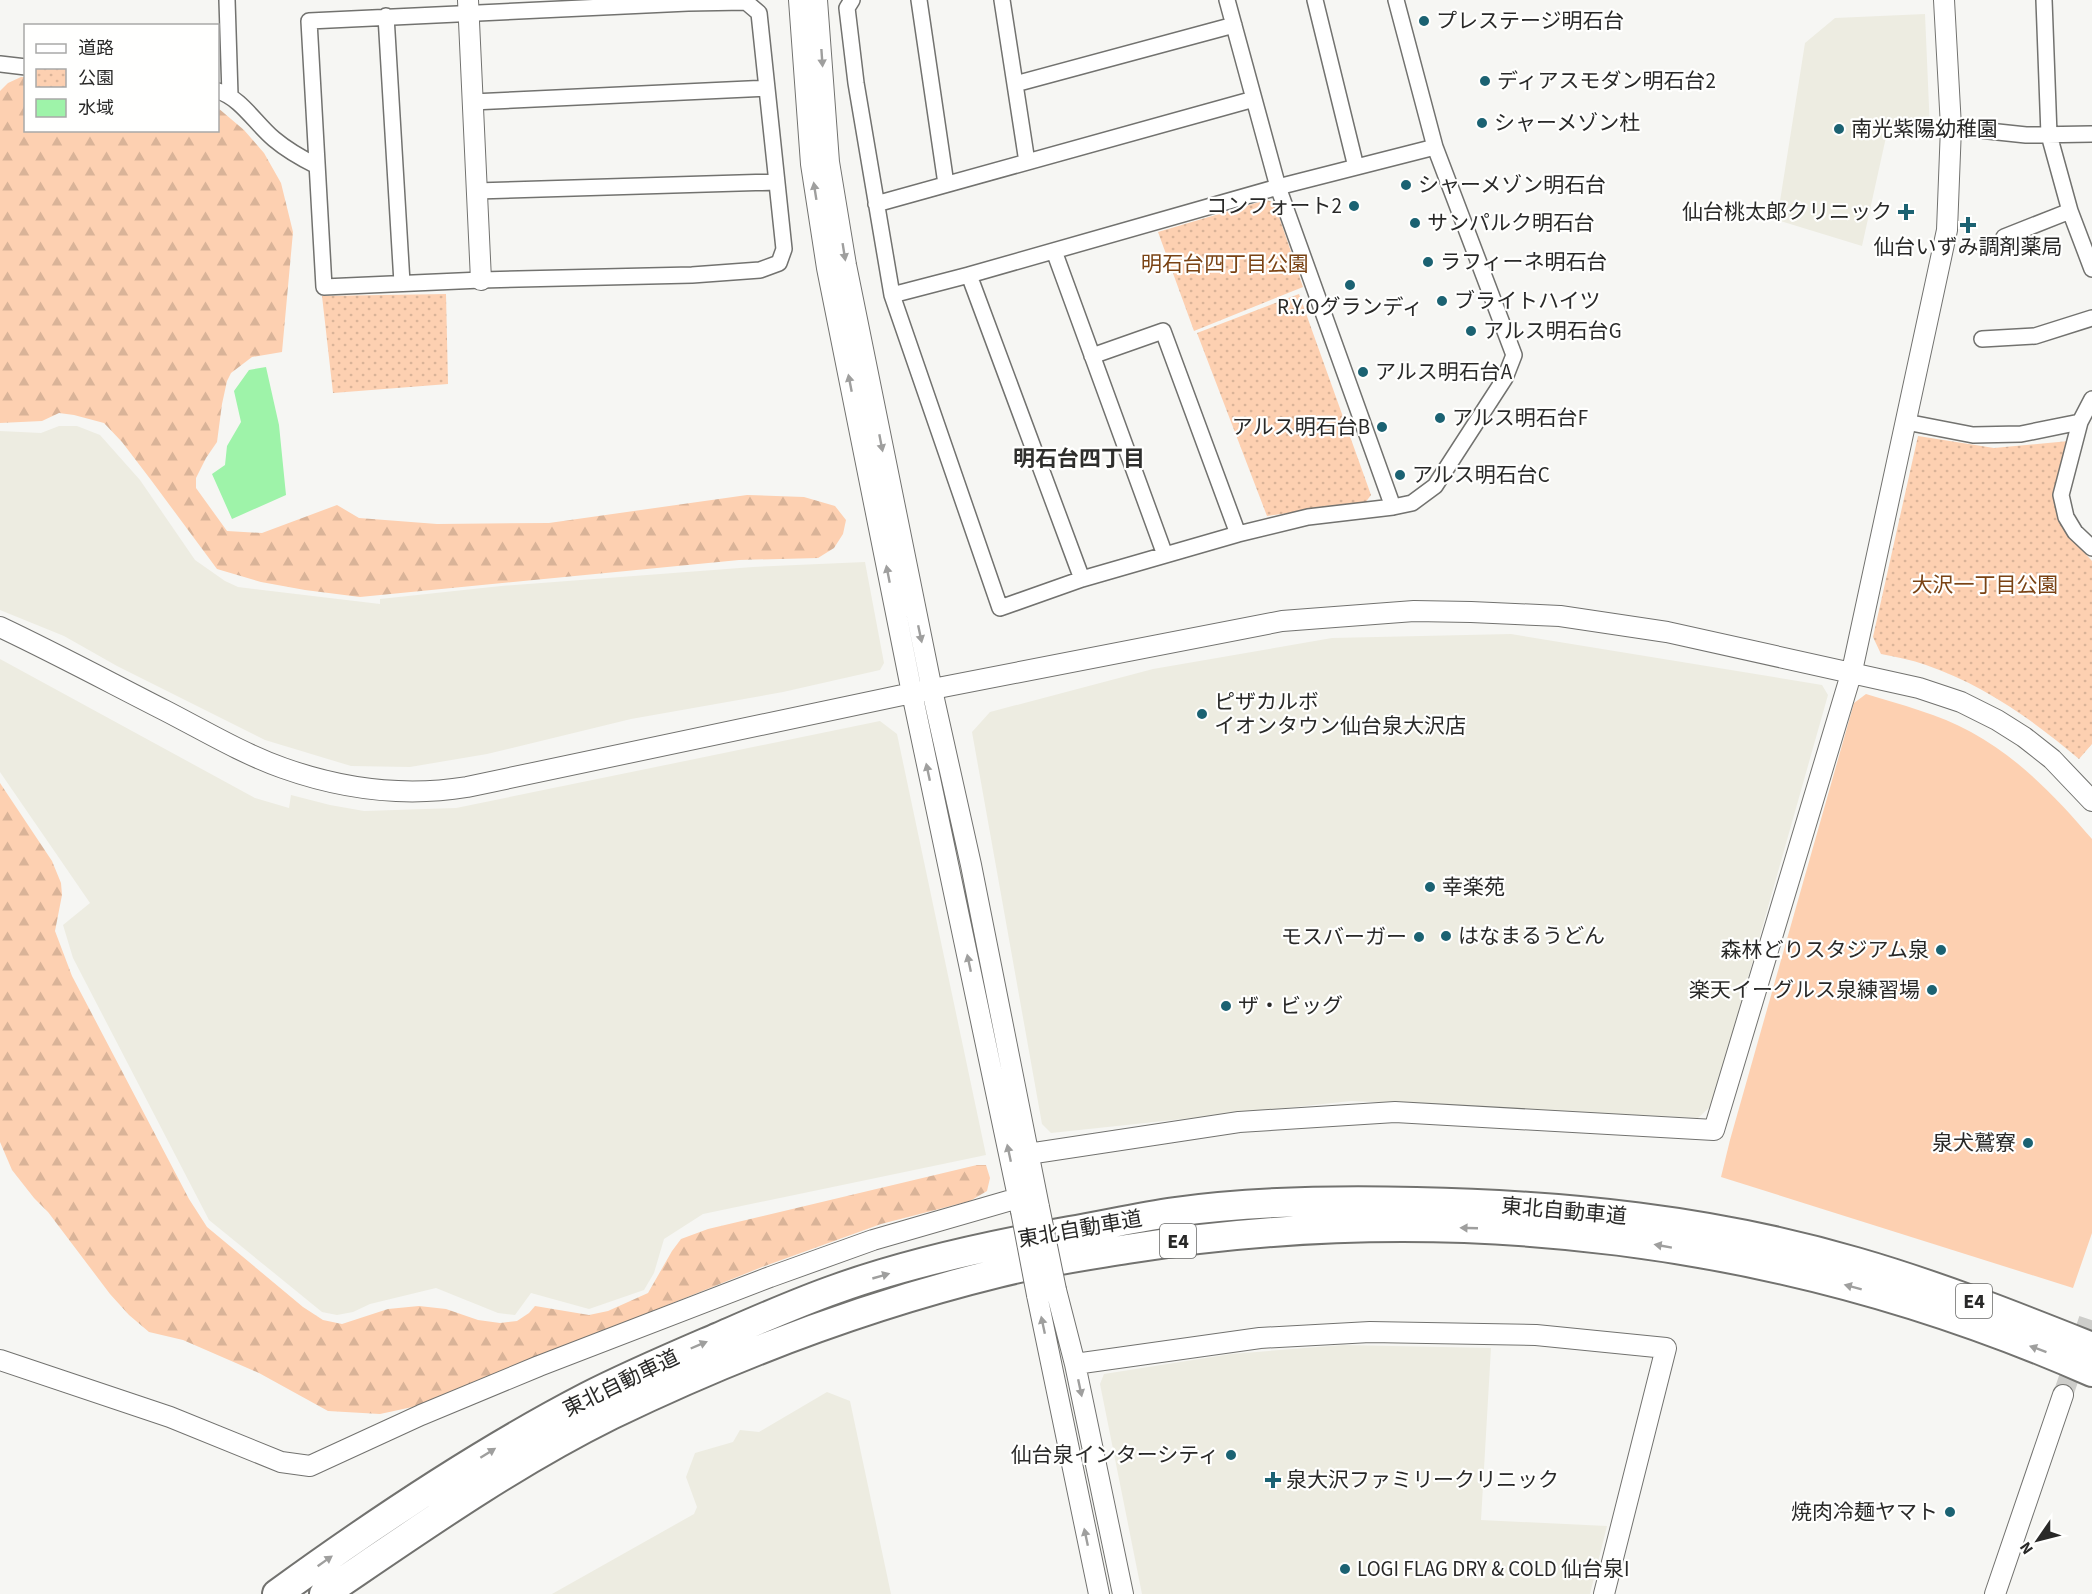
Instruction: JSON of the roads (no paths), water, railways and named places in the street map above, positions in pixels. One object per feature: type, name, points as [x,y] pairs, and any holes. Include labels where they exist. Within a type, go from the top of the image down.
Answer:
[{"type":"highway","name":"東北自動車道","points":[[278,1594],[417,1498],[513,1438],[589,1396],[673,1357],[837,1288],[998,1244],[1176,1212],[1260,1204],[1332,1201],[1408,1202],[1503,1205],[1592,1212],[1691,1225],[1854,1261],[2001,1311],[2092,1347]]},
{"type":"highway","name":"東北自動車道","points":[[324,1594],[432,1521],[522,1465],[606,1418],[684,1381],[846,1317],[923,1293],[1003,1271],[1182,1240],[1265,1232],[1426,1226],[1502,1229],[1645,1243],[1812,1276],[1890,1297],[2042,1350],[2092,1372]]},
{"type":"highway","points":[[1854,1261],[1932,1279],[2016,1303],[2092,1331]]},
{"type":"street","points":[[227,0],[224,93],[274,139],[298,157],[317,166]]},
{"type":"street","points":[[799,0],[811,164],[827,268],[912,693],[1026,1205],[1037,1295],[1112,1593]]},
{"type":"street","points":[[817,0],[830,162],[846,265],[932,690],[971,865],[1028,1154],[1026,1205],[1056,1290],[1075,1364],[1112,1593]]},
{"type":"street","points":[[852,0],[847,8],[856,83],[892,295],[1000,608],[1082,579],[1238,534],[1308,517],[1412,503],[1436,486],[1505,378],[1514,356],[1435,147],[1396,0]]},
{"type":"street","points":[[919,0],[946,184]]},
{"type":"street","points":[[1002,0],[1026,162]]},
{"type":"street","points":[[1227,0],[1278,187],[1393,507]]},
{"type":"street","points":[[1315,0],[1356,167]]},
{"type":"street","points":[[1028,1154],[1239,1122],[1395,1112],[1714,1130],[1852,671],[1947,230],[1951,127],[1944,0]]},
{"type":"street","points":[[2044,0],[2049,135],[2070,211],[2092,269]]},
{"type":"street","points":[[746,2],[759,13],[784,249],[779,263],[760,270],[692,275],[481,280],[324,287],[309,21],[468,7],[746,2]]},
{"type":"street","points":[[468,7],[481,280]]},
{"type":"street","points":[[386,16],[402,283]]},
{"type":"street","points":[[1015,84],[1234,25]]},
{"type":"street","points":[[0,64],[24,67]]},
{"type":"street","points":[[472,102],[767,88]]},
{"type":"street","points":[[876,204],[1254,99]]},
{"type":"street","points":[[1951,127],[2026,135],[2092,134]]},
{"type":"street","points":[[892,295],[1278,187],[1435,147]]},
{"type":"street","points":[[477,191],[776,182]]},
{"type":"street","points":[[2004,237],[2070,211]]},
{"type":"street","points":[[1054,251],[1165,555]]},
{"type":"street","points":[[969,275],[1082,579]]},
{"type":"street","points":[[1982,339],[2035,336],[2092,318]]},
{"type":"street","points":[[1092,356],[1163,331],[1238,534]]},
{"type":"street","points":[[2092,399],[2080,422],[2061,495],[2066,517],[2075,532],[2092,548]]},
{"type":"street","points":[[1906,422],[1973,435],[2021,434],[2080,422]]},
{"type":"street","points":[[0,627],[282,768],[328,782],[374,790],[414,792],[467,787],[912,693],[1282,621],[1414,611],[1560,616],[1667,632],[1852,671],[1919,688],[1961,702],[2024,737],[2052,759],[2092,801]]},
{"type":"street","points":[[0,1360],[170,1417],[281,1462],[310,1466],[421,1415],[518,1375],[770,1277],[873,1240],[1026,1205]]},
{"type":"street","points":[[1075,1364],[1260,1338],[1370,1332],[1536,1335],[1666,1348],[1604,1594]]},
{"type":"street","points":[[1995,1594],[2063,1395]]},
{"type":"water","points":[[266,367],[279,425],[286,495],[232,519],[212,474],[225,465],[227,446],[241,422],[234,391],[249,370]]},
{"type":"tunnel","points":[[2063,1395],[2092,1310]]},
{"type":"place","name":"プレステージ明石台","points":[[1424,21]]},
{"type":"place","name":"ディアスモダン明石台2","points":[[1485,81]]},
{"type":"place","name":"シャーメゾン杜","points":[[1482,123]]},
{"type":"place","name":"南光紫陽幼稚園","points":[[1839,129]]},
{"type":"place","name":"シャーメゾン明石台","points":[[1406,185]]},
{"type":"place","name":"コンフォート2","points":[[1354,206]]},
{"type":"place","name":"仙台桃太郎クリニック","points":[[1906,212]]},
{"type":"place","name":"サンパルク明石台","points":[[1415,223]]},
{"type":"place","name":"仙台いずみ調剤薬局","points":[[1968,225]]},
{"type":"place","name":"ラフィーネ明石台","points":[[1428,262]]},
{"type":"place","name":"R.Y.Oグランディ","points":[[1350,285]]},
{"type":"place","name":"ブライトハイツ","points":[[1442,301]]},
{"type":"place","name":"アルス明石台G","points":[[1471,331]]},
{"type":"place","name":"アルス明石台A","points":[[1363,372]]},
{"type":"place","name":"アルス明石台F","points":[[1440,418]]},
{"type":"place","name":"アルス明石台B","points":[[1382,427]]},
{"type":"place","name":"アルス明石台C","points":[[1400,475]]},
{"type":"place","name":"ピザカルボ イオンタウン仙台泉大沢店","points":[[1202,714]]},
{"type":"place","name":"幸楽苑","points":[[1430,887]]},
{"type":"place","name":"はなまるうどん","points":[[1446,936]]},
{"type":"place","name":"モスバーガー","points":[[1419,937]]},
{"type":"place","name":"森林どりスタジアム泉","points":[[1941,950]]},
{"type":"place","name":"楽天イーグルス泉練習場","points":[[1932,990]]},
{"type":"place","name":"ザ・ビッグ","points":[[1226,1006]]},
{"type":"place","name":"泉犬鷲寮","points":[[2028,1143]]},
{"type":"place","name":"仙台泉インターシティ","points":[[1231,1455]]},
{"type":"place","name":"泉大沢ファミリークリニック","points":[[1273,1480]]},
{"type":"place","name":"焼肉冷麺ヤマト","points":[[1950,1512]]},
{"type":"place","name":"LOGI FLAG DRY & COLD 仙台泉I","points":[[1345,1569]]},
{"type":"district","name":"明石台四丁目","points":[[1079,458]]},
{"type":"park label","name":"明石台四丁目公園","points":[[1225,264]]},
{"type":"park label","name":"大沢一丁目公園","points":[[1985,585]]}]
